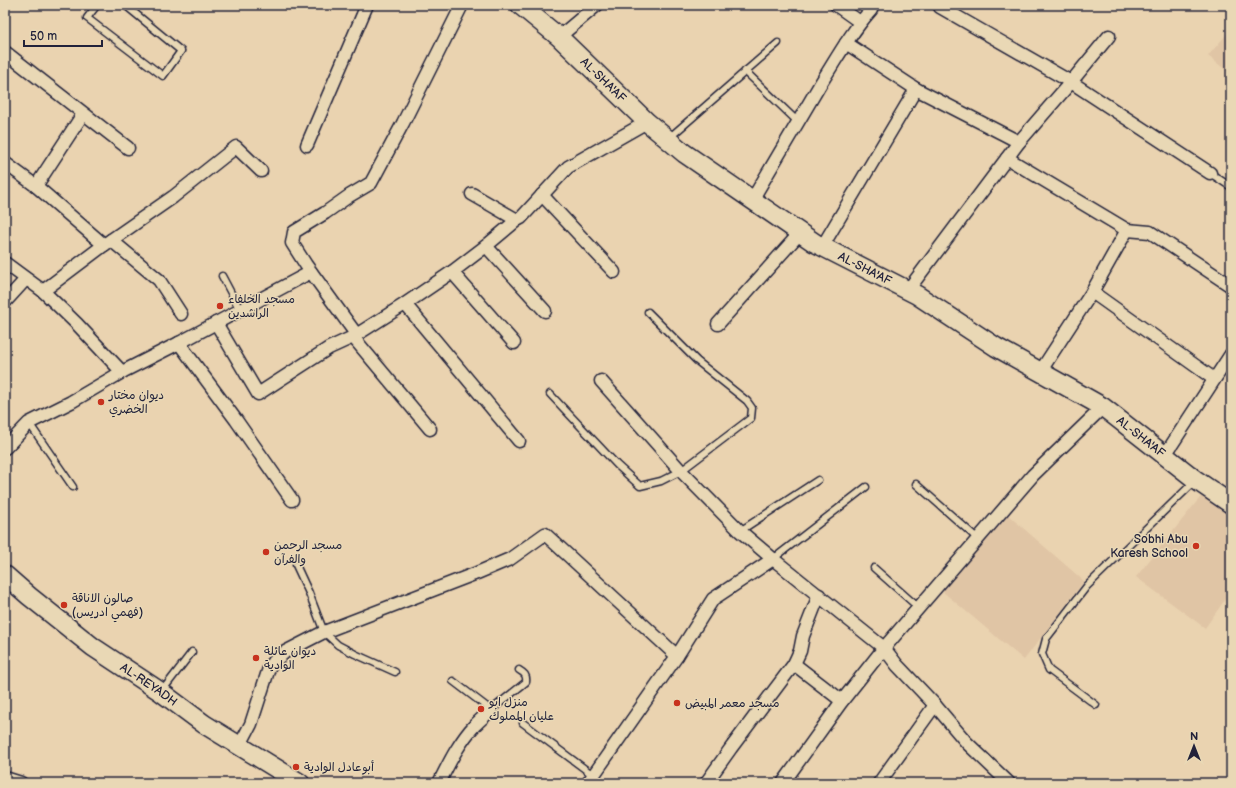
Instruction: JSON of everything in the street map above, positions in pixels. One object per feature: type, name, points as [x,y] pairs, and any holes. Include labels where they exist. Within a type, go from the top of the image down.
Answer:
[{"type":"street","points":[[307,145],[367,5]]},
{"type":"street","points":[[430,429],[354,336],[292,243],[294,232],[371,183],[462,5]]},
{"type":"street","name":"AL-SHA'AF","points":[[520,5],[559,37],[647,122],[684,153],[822,247],[908,290],[996,347],[1103,406],[1196,480],[1231,504]]},
{"type":"street","points":[[559,37],[596,5]]},
{"type":"street","points":[[836,5],[860,22]]},
{"type":"street","points":[[940,7],[1071,82],[1210,173]]},
{"type":"street","points":[[752,200],[846,43],[860,22],[871,10]]},
{"type":"street","points":[[908,290],[1019,142],[1109,36]]},
{"type":"street","points":[[846,43],[916,89],[1019,142]]},
{"type":"street","points":[[5,52],[128,148]]},
{"type":"street","points":[[822,247],[916,89]]},
{"type":"street","points":[[36,186],[83,114]]},
{"type":"street","points":[[216,323],[258,394],[329,348],[354,336],[405,304],[452,272],[521,218],[568,167],[647,122]]},
{"type":"street","points":[[43,291],[173,197],[236,147],[261,171]]},
{"type":"street","points":[[1007,158],[1126,230],[1150,232],[1231,286]]},
{"type":"street","points":[[5,163],[108,243],[159,280],[181,314]]},
{"type":"street","points":[[472,194],[517,220]]},
{"type":"street","points":[[542,195],[614,272]]},
{"type":"street","points":[[1040,372],[1092,292],[1126,230]]},
{"type":"street","points":[[718,324],[800,233]]},
{"type":"street","points":[[486,246],[545,311]]},
{"type":"street","points":[[5,263],[43,291],[82,329],[122,372]]},
{"type":"street","points":[[5,448],[29,423],[71,402],[122,372],[310,272]]},
{"type":"street","points":[[452,272],[514,343]]},
{"type":"street","points":[[5,302],[26,279]]},
{"type":"street","points":[[1092,292],[1214,379]]},
{"type":"street","points":[[405,304],[519,441]]},
{"type":"street","points":[[179,343],[236,420],[292,500]]},
{"type":"street","points":[[1165,455],[1231,354]]},
{"type":"street","points":[[601,381],[681,471],[740,531],[884,648],[897,665],[935,705],[967,744],[1010,783]]},
{"type":"street","points":[[783,783],[842,701],[884,648],[1033,475],[1103,406]]},
{"type":"street","points":[[239,747],[251,724],[270,664],[285,652],[324,632],[510,559],[545,534],[677,656]]},
{"type":"street","points":[[590,779],[677,656],[713,599],[774,559]]},
{"type":"street","name":"AL-REYADH","points":[[5,575],[93,647],[161,692],[204,724],[239,747],[300,783]]},
{"type":"street","points":[[706,783],[794,664],[800,651],[803,636],[819,595]]},
{"type":"street","points":[[794,664],[842,701]]},
{"type":"street","points":[[879,783],[935,705]]},
{"type":"street","points":[[439,783],[454,754],[465,737],[491,710]]},
{"type":"street","points":[[5,779],[21,783]]},
{"type":"lane","points":[[97,5],[86,18],[163,76],[181,51],[125,5]]},
{"type":"lane","points":[[667,139],[778,43]]},
{"type":"lane","points":[[745,71],[798,122]]},
{"type":"lane","points":[[1210,173],[1231,187]]},
{"type":"lane","points":[[222,276],[240,310]]},
{"type":"lane","points":[[550,394],[617,465],[640,486],[661,481],[681,471],[751,418],[752,408],[747,401],[697,361],[648,312]]},
{"type":"lane","points":[[29,423],[73,487]]},
{"type":"lane","points":[[740,531],[818,480]]},
{"type":"lane","points":[[1096,705],[1049,670],[1042,654],[1046,640],[1087,586],[1196,480]]},
{"type":"lane","points":[[916,484],[978,539]]},
{"type":"lane","points":[[774,559],[866,487]]},
{"type":"lane","points":[[296,565],[324,632],[338,645],[395,672]]},
{"type":"lane","points":[[874,568],[919,608]]},
{"type":"lane","points":[[161,692],[192,652]]},
{"type":"lane","points":[[453,681],[491,710],[526,682],[525,674],[519,670]]},
{"type":"lane","points":[[523,723],[590,779]]},
{"type":"shaded area","points":[[1231,29],[1231,74],[1208,56]]},
{"type":"shaded area","name":"Sobhi Abu Karesh School","points":[[1203,494],[1231,515],[1231,591],[1205,628],[1136,577]]},
{"type":"shaded area","points":[[1008,515],[1084,581],[1024,660],[942,591]]},
{"type":"place","name":"مسجد الخلفاء الراشدين","points":[[220,306]]},
{"type":"place","name":"ديوان مختار الخضري","points":[[101,402]]},
{"type":"place","name":"Sobhi Abu Karesh School","points":[[1196,546]]},
{"type":"place","name":"مسجد الرحمن والفرآن","points":[[266,552]]},
{"type":"place","name":"صالون الاناقة (فهمي ادريس)","points":[[64,605]]},
{"type":"place","name":"ديوان عائلة الوادية","points":[[256,658]]},
{"type":"place","name":"مسجد معمر المبيض","points":[[677,703]]},
{"type":"place","name":"منزل ابو عليان المملوك","points":[[481,709]]},
{"type":"place","name":"أبوعادل الوادية","points":[[296,767]]}]
